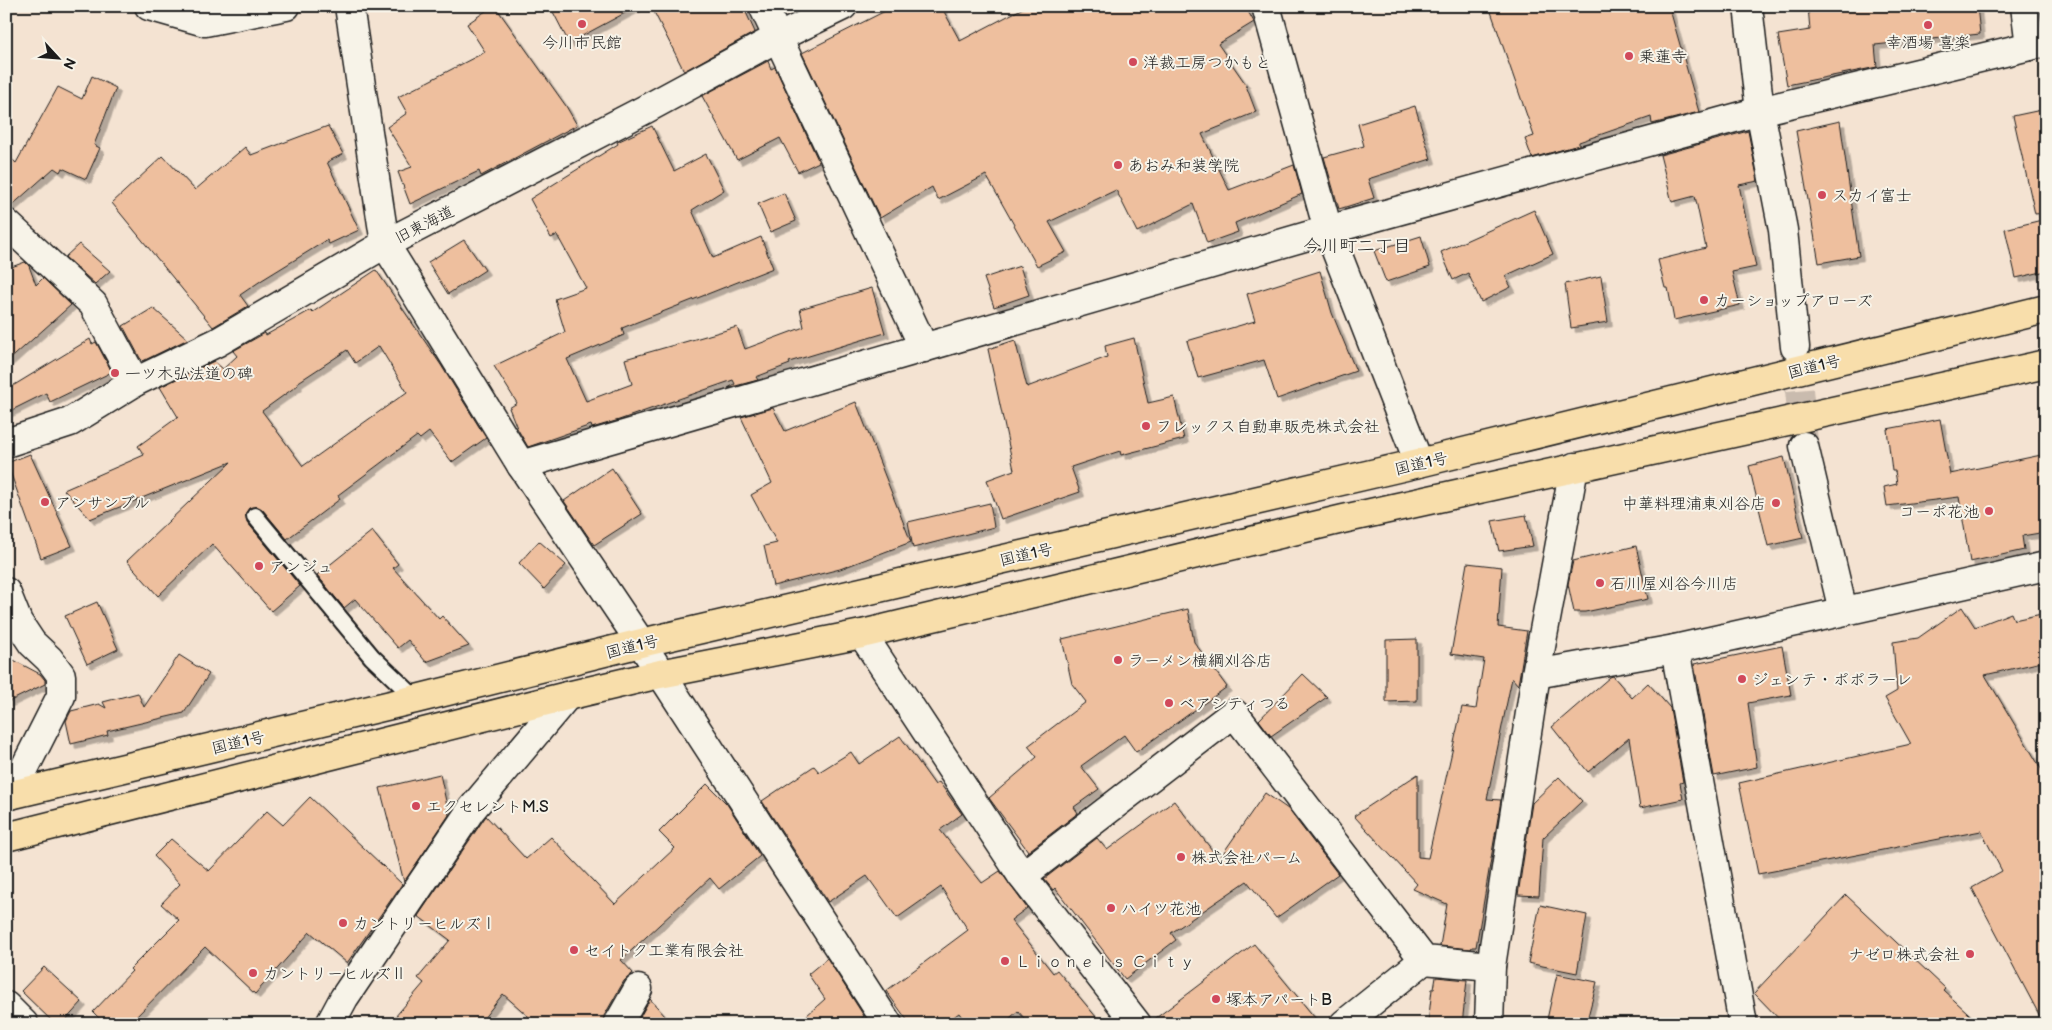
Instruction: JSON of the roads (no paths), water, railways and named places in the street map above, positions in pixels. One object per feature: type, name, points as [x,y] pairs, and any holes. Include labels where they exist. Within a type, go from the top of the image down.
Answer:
[{"type":"highway","name":"国道1号","points":[[9,796],[416,700],[641,643],[1419,463],[2046,309]]},
{"type":"highway","name":"国道1号","points":[[6,837],[660,674],[862,634],[1197,552],[2046,364]]},
{"type":"street","points":[[149,6],[205,22],[286,6]]},
{"type":"street","points":[[348,6],[385,244],[521,465],[641,643],[888,1024]]},
{"type":"street","points":[[762,6],[924,348]]},
{"type":"street","name":"旧東海道","points":[[6,443],[70,422],[135,382],[218,342],[385,244],[644,110],[776,38],[843,6]]},
{"type":"street","points":[[1266,6],[1328,230],[1419,463]]},
{"type":"street","points":[[1748,6],[1760,111],[1783,230],[1795,347]]},
{"type":"street","points":[[521,465],[1328,230],[1760,111],[2038,44],[2025,6]]},
{"type":"street","points":[[6,223],[92,304],[135,382]]},
{"type":"street","points":[[1804,446],[1843,611]]},
{"type":"street","points":[[1489,1024],[1491,966],[1536,674],[1574,467]]},
{"type":"street","points":[[1536,674],[1675,648],[2046,566]]},
{"type":"street","points":[[6,592],[18,622],[32,643],[49,659],[61,675],[61,696],[9,796]]},
{"type":"street","points":[[862,634],[1022,876],[1137,1024]]},
{"type":"street","points":[[1675,648],[1743,1024]]},
{"type":"street","points":[[330,1024],[344,998],[471,810],[567,696]]},
{"type":"street","points":[[1022,876],[1234,713],[1424,960]]},
{"type":"street","points":[[1344,1024],[1424,960],[1491,966]]},
{"type":"street","points":[[618,1024],[638,989]]},
{"type":"street","points":[[6,1006],[24,1024]]},
{"type":"lane","points":[[255,516],[372,657],[416,700]]},
{"type":"tunnel","points":[[1795,348],[1804,442]]},
{"type":"place","name":"今川市民館","points":[[582,24]]},
{"type":"place","name":"幸酒場 喜楽","points":[[1928,25]]},
{"type":"place","name":"乗蓮寺","points":[[1629,56]]},
{"type":"place","name":"洋裁工房つかもと","points":[[1133,62]]},
{"type":"place","name":"あおみ和装学院","points":[[1118,165]]},
{"type":"place","name":"スカイ富士","points":[[1822,195]]},
{"type":"place","name":"カーショップアローズ","points":[[1704,300]]},
{"type":"place","name":"一ツ木弘法道の碑","points":[[115,373]]},
{"type":"place","name":"フレックス自動車販売株式会社","points":[[1146,426]]},
{"type":"place","name":"アンサンブル","points":[[45,502]]},
{"type":"place","name":"中華料理浦東刈谷店","points":[[1776,503]]},
{"type":"place","name":"コーポ花池","points":[[1989,511]]},
{"type":"place","name":"アンジュ","points":[[259,566]]},
{"type":"place","name":"石川屋刈谷今川店","points":[[1600,583]]},
{"type":"place","name":"ラーメン横綱刈谷店","points":[[1118,660]]},
{"type":"place","name":"ジェンテ・ポポラーレ","points":[[1742,679]]},
{"type":"place","name":"ベアシティつる","points":[[1169,703]]},
{"type":"place","name":"エクセレントM.S","points":[[416,806]]},
{"type":"place","name":"株式会社パーム","points":[[1181,857]]},
{"type":"place","name":"ハイツ花池","points":[[1111,908]]},
{"type":"place","name":"カントリーヒルズⅠ","points":[[343,923]]},
{"type":"place","name":"セイトク工業有限会社","points":[[574,950]]},
{"type":"place","name":"ナゼロ株式会社","points":[[1970,954]]},
{"type":"place","name":"Ｌｉｏｎｅｌｓ Ｃｉｔｙ","points":[[1005,961]]},
{"type":"place","name":"カントリーヒルズⅡ","points":[[253,973]]},
{"type":"place","name":"塚本アパートB","points":[[1216,999]]},
{"type":"district","name":"今川町二丁目","points":[[1357,246]]}]
